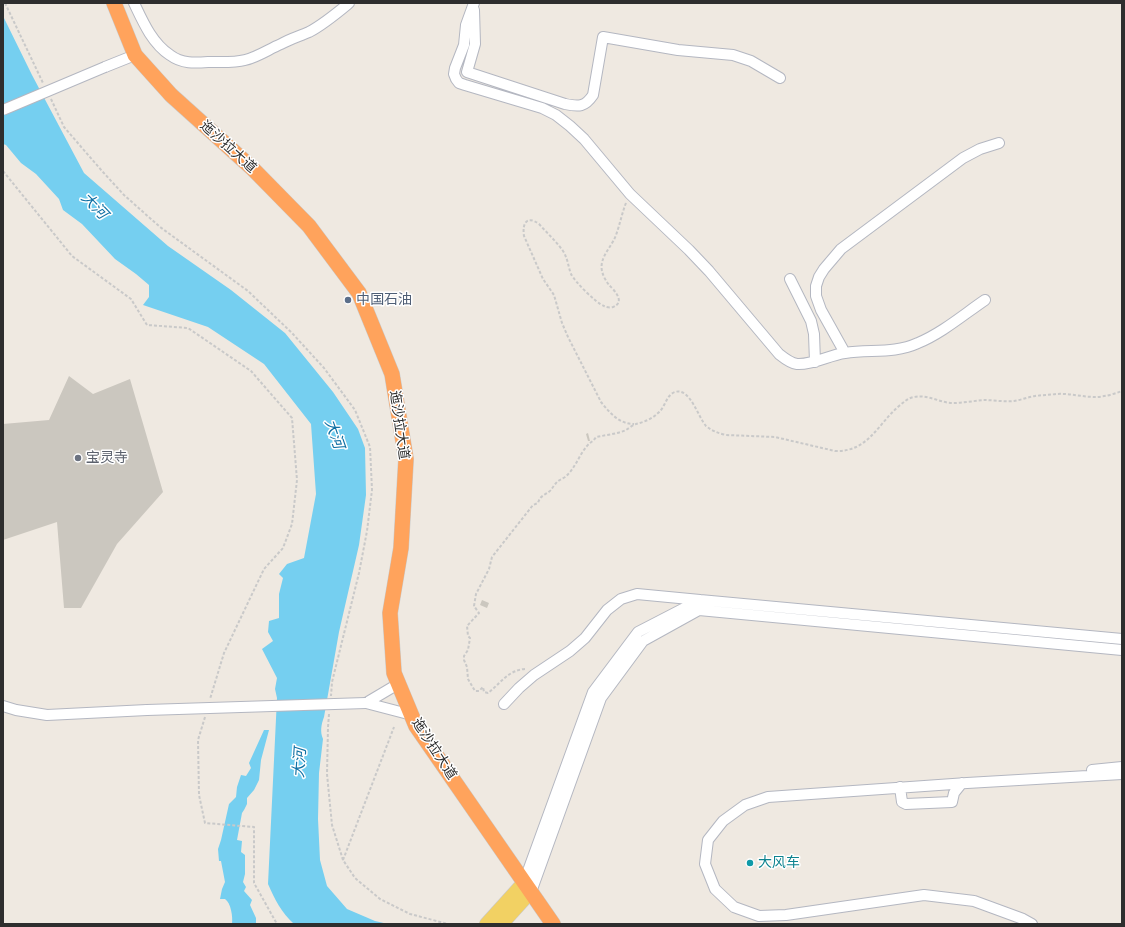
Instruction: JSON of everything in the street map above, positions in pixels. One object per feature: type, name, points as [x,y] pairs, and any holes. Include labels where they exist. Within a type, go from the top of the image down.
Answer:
[{"type":"highway","name":"迤沙拉大道","points":[[114,3],[135,55],[171,95],[252,168],[309,226],[360,293],[392,374],[406,459],[401,548],[390,613],[394,673],[416,726],[552,924]]},
{"type":"main road","points":[[487,923],[528,887]]},
{"type":"main road","points":[[502,924],[528,887]]},
{"type":"street","points":[[134,3],[142,20],[162,49],[175,58],[188,63],[243,61],[255,58],[323,24],[349,3]]},
{"type":"street","points":[[474,3],[475,44],[467,72],[575,107],[588,101],[592,95],[603,37],[678,50],[732,55],[751,61],[780,78]]},
{"type":"street","points":[[474,3],[466,25],[464,45],[455,68],[454,74],[459,83],[542,108],[556,115],[570,126],[584,138],[630,194],[704,266],[779,354],[785,359],[792,363],[799,364],[815,362],[845,353],[898,350],[917,344],[985,300]]},
{"type":"street","points":[[3,110],[104,66],[135,55]]},
{"type":"street","points":[[845,353],[821,310],[816,296],[816,286],[824,268],[841,249],[963,158],[980,149],[999,143]]},
{"type":"street","points":[[790,279],[811,321],[814,334],[815,362]]},
{"type":"street","points":[[504,704],[534,675],[570,651],[584,638],[607,610],[621,599],[637,594],[1122,639]]},
{"type":"street","points":[[528,887],[593,692],[638,632],[700,600]]},
{"type":"street","points":[[528,887],[601,698],[643,641],[699,610],[1122,650]]},
{"type":"street","points":[[366,703],[398,684]]},
{"type":"street","points":[[3,706],[16,710],[47,715],[147,710],[366,703],[412,715]]},
{"type":"street","points":[[900,787],[902,802],[906,804],[952,802],[954,793],[964,783],[1122,766]]},
{"type":"street","points":[[1032,924],[1023,919],[974,901],[924,895],[786,915],[759,916],[734,907],[715,890],[705,864],[708,840],[723,821],[745,805],[768,797],[900,787],[1122,774]]},
{"type":"path","points":[[5,3],[45,86]]},
{"type":"path","points":[[48,92],[64,127],[124,196],[160,227],[248,291],[292,333],[324,368],[355,410],[370,447],[372,490],[367,531],[359,573],[332,682],[330,697]]},
{"type":"path","points":[[3,171],[72,256],[131,299],[147,325],[188,328],[251,371],[292,418],[297,480],[292,524],[283,548],[264,569],[224,653],[209,704]]},
{"type":"path","points":[[630,194],[622,213],[616,235],[602,262],[602,270],[605,278],[618,297],[618,301],[613,307],[604,306],[599,303],[574,280],[564,252],[539,224],[534,220],[527,220],[523,231],[543,279],[554,295],[562,323],[568,337],[601,402],[615,418],[622,422],[635,424],[642,423],[652,418],[663,409],[672,394],[681,391],[690,398],[702,421],[712,430],[726,434],[775,438],[843,452],[856,448],[866,441],[897,408],[905,401],[917,396],[923,396],[940,402],[952,403],[983,400],[1014,401],[1036,396],[1058,394],[1096,397],[1106,396],[1122,391]]},
{"type":"path","points":[[534,675],[528,669],[513,671],[488,693],[484,692],[483,687],[477,692],[474,690],[468,680],[464,656],[468,650],[468,641],[470,638],[468,636],[467,626],[479,613],[474,606],[476,594],[484,580],[484,576],[489,569],[492,558],[496,552],[507,540],[533,505],[538,503],[543,494],[550,491],[558,481],[566,477],[589,444],[594,442],[596,438],[626,430],[635,424]]},
{"type":"path","points":[[207,711],[198,740],[199,795],[205,823],[254,827],[254,883],[277,924]]},
{"type":"path","points":[[329,712],[327,774],[332,825],[343,860],[355,878],[380,899],[410,914],[448,924]]},
{"type":"path","points":[[343,860],[394,727]]},
{"type":"water","name":"大河","points":[[3,16],[32,75],[84,173],[168,246],[231,290],[285,333],[333,392],[358,429],[365,448],[366,495],[359,545],[339,632],[322,726],[321,734],[323,739],[319,773],[318,819],[320,860],[327,886],[347,909],[375,921],[388,924],[294,924],[279,906],[268,884],[277,698],[275,689],[277,678],[262,649],[273,641],[268,632],[269,621],[279,618],[279,594],[283,578],[279,574],[287,564],[304,558],[316,494],[311,424],[264,364],[208,327],[143,305],[149,297],[149,285],[115,259],[82,224],[63,210],[59,199],[36,174],[21,163],[6,145],[3,144]]},
{"type":"water","points":[[264,730],[269,730],[261,760],[259,780],[254,790],[247,798],[247,804],[242,813],[237,840],[242,841],[241,852],[245,855],[245,874],[243,882],[246,887],[244,891],[252,900],[250,905],[256,918],[256,924],[232,924],[232,914],[229,904],[225,899],[220,899],[225,882],[221,861],[219,861],[218,849],[229,804],[236,797],[237,787],[241,775],[246,776],[251,768],[249,763]]},
{"type":"building","name":"宝灵寺","points":[[69,376],[93,394],[130,379],[163,492],[117,544],[81,608],[64,608],[57,522],[3,540],[3,424],[49,420]]},
{"type":"building","points":[[588,433],[590,441],[588,441],[586,434]]},
{"type":"building","points":[[482,600],[489,603],[487,608],[480,605]]},
{"type":"place","name":"中国石油","points":[[348,300]]},
{"type":"place","name":"宝灵寺","points":[[78,458]]},
{"type":"place","name":"大风车","points":[[750,863]]}]
